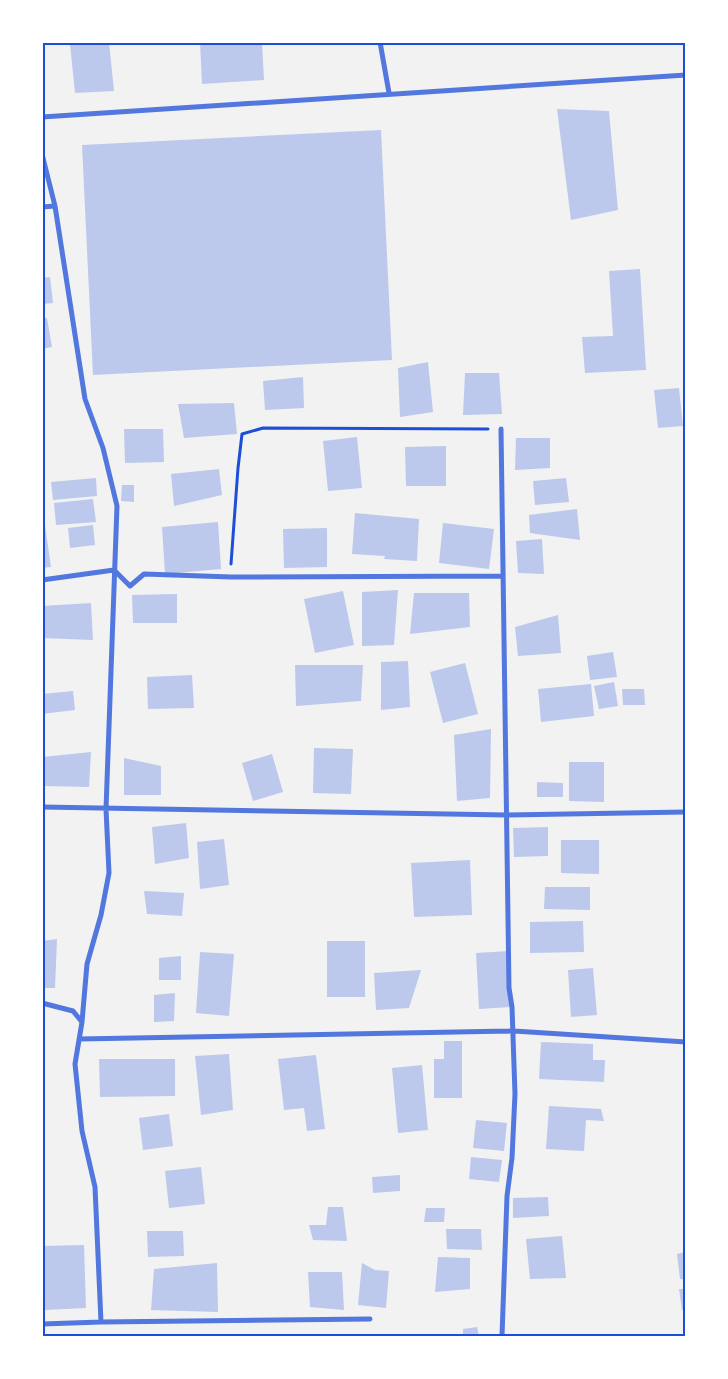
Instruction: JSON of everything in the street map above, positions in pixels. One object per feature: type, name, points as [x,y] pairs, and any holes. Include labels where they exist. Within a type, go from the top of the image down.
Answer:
[{"type":"street","points":[[380,42],[389,93]]},
{"type":"street","points":[[42,117],[686,75]]},
{"type":"street","points":[[42,154],[55,206],[85,399],[103,448],[117,506],[106,809],[109,873],[101,915],[87,964],[82,1022],[75,1064],[82,1131],[95,1187],[101,1322]]},
{"type":"street","points":[[42,207],[55,206]]},
{"type":"street","points":[[501,429],[509,988],[514,1031],[515,1094],[512,1158],[507,1196],[502,1336]]},
{"type":"street","points":[[114,570],[130,586],[144,574],[230,577],[502,576]]},
{"type":"street","points":[[42,580],[114,570]]},
{"type":"street","points":[[42,807],[507,815],[686,812]]},
{"type":"street","points":[[42,1003],[73,1011],[82,1022]]},
{"type":"street","points":[[79,1039],[514,1031],[686,1042]]},
{"type":"street","points":[[42,1324],[370,1319]]},
{"type":"path","points":[[230,577],[242,434],[263,428],[501,429]]},
{"type":"building","points":[[109,42],[114,91],[75,93],[70,44]]},
{"type":"building","points":[[200,42],[262,42],[264,80],[202,84]]},
{"type":"building","points":[[557,109],[609,111],[618,210],[571,220]]},
{"type":"building","points":[[381,130],[392,360],[93,375],[82,145]]},
{"type":"building","points":[[640,269],[646,370],[585,373],[582,337],[613,336],[609,271]]},
{"type":"building","points":[[50,277],[53,303],[42,304],[42,278]]},
{"type":"building","points":[[42,318],[47,318],[52,347],[42,349]]},
{"type":"building","points":[[428,362],[433,412],[400,417],[398,368]]},
{"type":"building","points":[[465,373],[499,373],[502,414],[463,415]]},
{"type":"building","points":[[303,377],[304,408],[265,410],[263,381]]},
{"type":"building","points":[[679,388],[683,426],[658,428],[654,390]]},
{"type":"building","points":[[234,403],[237,434],[184,438],[178,404]]},
{"type":"building","points":[[124,429],[163,429],[164,462],[125,463]]},
{"type":"building","points":[[357,437],[362,488],[328,491],[323,441]]},
{"type":"building","points":[[516,438],[550,438],[550,468],[515,470]]},
{"type":"building","points":[[446,446],[446,486],[406,486],[405,447]]},
{"type":"building","points":[[219,469],[222,495],[174,506],[171,474]]},
{"type":"building","points":[[96,478],[97,496],[53,500],[51,482]]},
{"type":"building","points":[[566,478],[569,502],[535,505],[533,481]]},
{"type":"building","points":[[122,485],[134,485],[134,502],[121,501]]},
{"type":"building","points":[[93,499],[96,522],[56,525],[54,503]]},
{"type":"building","points":[[42,504],[51,567],[42,568]]},
{"type":"building","points":[[577,509],[580,540],[530,533],[529,515]]},
{"type":"building","points":[[355,513],[419,519],[417,561],[384,559],[385,556],[352,554]]},
{"type":"building","points":[[218,522],[221,569],[165,574],[162,527]]},
{"type":"building","points":[[443,523],[494,529],[489,569],[439,563]]},
{"type":"building","points":[[93,525],[95,545],[70,548],[68,528]]},
{"type":"building","points":[[327,528],[327,567],[284,568],[283,529]]},
{"type":"building","points":[[542,539],[544,574],[518,573],[516,541]]},
{"type":"building","points":[[398,590],[394,645],[362,646],[362,592]]},
{"type":"building","points":[[343,591],[354,645],[315,653],[304,599]]},
{"type":"building","points":[[414,593],[469,593],[470,627],[410,634]]},
{"type":"building","points":[[177,594],[177,623],[133,623],[132,595]]},
{"type":"building","points":[[91,603],[93,640],[42,638],[42,606]]},
{"type":"building","points":[[558,615],[561,653],[518,656],[515,627]]},
{"type":"building","points":[[613,652],[617,677],[590,680],[587,656]]},
{"type":"building","points":[[408,661],[410,707],[381,710],[381,662]]},
{"type":"building","points":[[465,663],[478,714],[443,723],[430,672]]},
{"type":"building","points":[[295,665],[363,665],[361,701],[296,706]]},
{"type":"building","points":[[192,675],[194,708],[148,709],[147,677]]},
{"type":"building","points":[[614,682],[618,706],[599,709],[594,686]]},
{"type":"building","points":[[591,684],[594,716],[541,722],[538,689]]},
{"type":"building","points":[[622,689],[644,689],[645,705],[623,705]]},
{"type":"building","points":[[73,691],[75,710],[42,714],[42,694]]},
{"type":"building","points":[[491,729],[490,798],[457,801],[454,735]]},
{"type":"building","points":[[314,748],[353,749],[351,794],[313,793]]},
{"type":"building","points":[[91,752],[89,787],[44,786],[42,757]]},
{"type":"building","points":[[272,754],[283,792],[253,801],[242,763]]},
{"type":"building","points":[[124,758],[161,766],[161,795],[124,795]]},
{"type":"building","points":[[569,762],[604,762],[604,802],[569,801]]},
{"type":"building","points":[[537,782],[563,783],[563,797],[537,797]]},
{"type":"building","points":[[186,823],[189,858],[155,864],[152,827]]},
{"type":"building","points":[[548,827],[548,856],[514,857],[513,828]]},
{"type":"building","points":[[224,839],[229,885],[200,889],[197,842]]},
{"type":"building","points":[[561,840],[599,840],[599,874],[561,873]]},
{"type":"building","points":[[470,860],[472,915],[414,917],[411,863]]},
{"type":"building","points":[[545,887],[590,887],[590,910],[544,909]]},
{"type":"building","points":[[144,891],[184,893],[182,916],[147,914]]},
{"type":"building","points":[[583,921],[584,952],[530,953],[530,922]]},
{"type":"building","points":[[57,939],[55,988],[42,988],[42,941]]},
{"type":"building","points":[[327,941],[365,941],[365,997],[327,997]]},
{"type":"building","points":[[509,951],[512,1007],[479,1009],[476,953]]},
{"type":"building","points":[[200,952],[234,954],[229,1016],[196,1013]]},
{"type":"building","points":[[181,956],[181,980],[159,980],[159,958]]},
{"type":"building","points":[[593,968],[597,1015],[571,1017],[568,970]]},
{"type":"building","points":[[421,970],[409,1008],[376,1010],[374,973]]},
{"type":"building","points":[[175,993],[174,1021],[154,1022],[154,995]]},
{"type":"building","points":[[444,1041],[462,1041],[462,1098],[434,1098],[434,1059],[444,1059]]},
{"type":"building","points":[[541,1042],[593,1044],[593,1060],[605,1060],[604,1082],[539,1079]]},
{"type":"building","points":[[229,1054],[233,1110],[201,1115],[195,1056]]},
{"type":"building","points":[[316,1055],[325,1129],[307,1131],[304,1108],[284,1110],[278,1059]]},
{"type":"building","points":[[99,1059],[175,1059],[175,1096],[100,1097]]},
{"type":"building","points":[[422,1065],[428,1130],[398,1133],[392,1068]]},
{"type":"building","points":[[549,1106],[601,1109],[604,1121],[586,1120],[584,1151],[546,1149]]},
{"type":"building","points":[[169,1114],[173,1146],[143,1150],[139,1118]]},
{"type":"building","points":[[476,1120],[507,1123],[504,1151],[473,1148]]},
{"type":"building","points":[[471,1157],[502,1160],[499,1182],[469,1179]]},
{"type":"building","points":[[201,1167],[205,1204],[169,1208],[165,1171]]},
{"type":"building","points":[[400,1175],[400,1191],[373,1193],[372,1177]]},
{"type":"building","points":[[548,1197],[549,1216],[513,1218],[513,1198]]},
{"type":"building","points":[[328,1207],[343,1207],[347,1241],[313,1240],[309,1225],[326,1225]]},
{"type":"building","points":[[426,1208],[445,1208],[444,1222],[424,1222]]},
{"type":"building","points":[[446,1229],[481,1229],[482,1250],[447,1249]]},
{"type":"building","points":[[147,1231],[183,1231],[184,1256],[148,1257]]},
{"type":"building","points":[[562,1236],[566,1278],[530,1279],[526,1239]]},
{"type":"building","points":[[84,1245],[86,1308],[45,1310],[43,1246]]},
{"type":"building","points":[[686,1252],[686,1280],[680,1279],[677,1254]]},
{"type":"building","points":[[438,1257],[470,1258],[470,1289],[435,1292]]},
{"type":"building","points":[[217,1263],[218,1312],[151,1310],[154,1269]]},
{"type":"building","points":[[362,1263],[375,1270],[389,1271],[386,1308],[358,1305]]},
{"type":"building","points":[[308,1272],[342,1272],[344,1310],[310,1307]]},
{"type":"building","points":[[679,1289],[686,1289],[686,1311],[682,1310]]},
{"type":"building","points":[[477,1327],[479,1336],[463,1336],[463,1329]]}]
